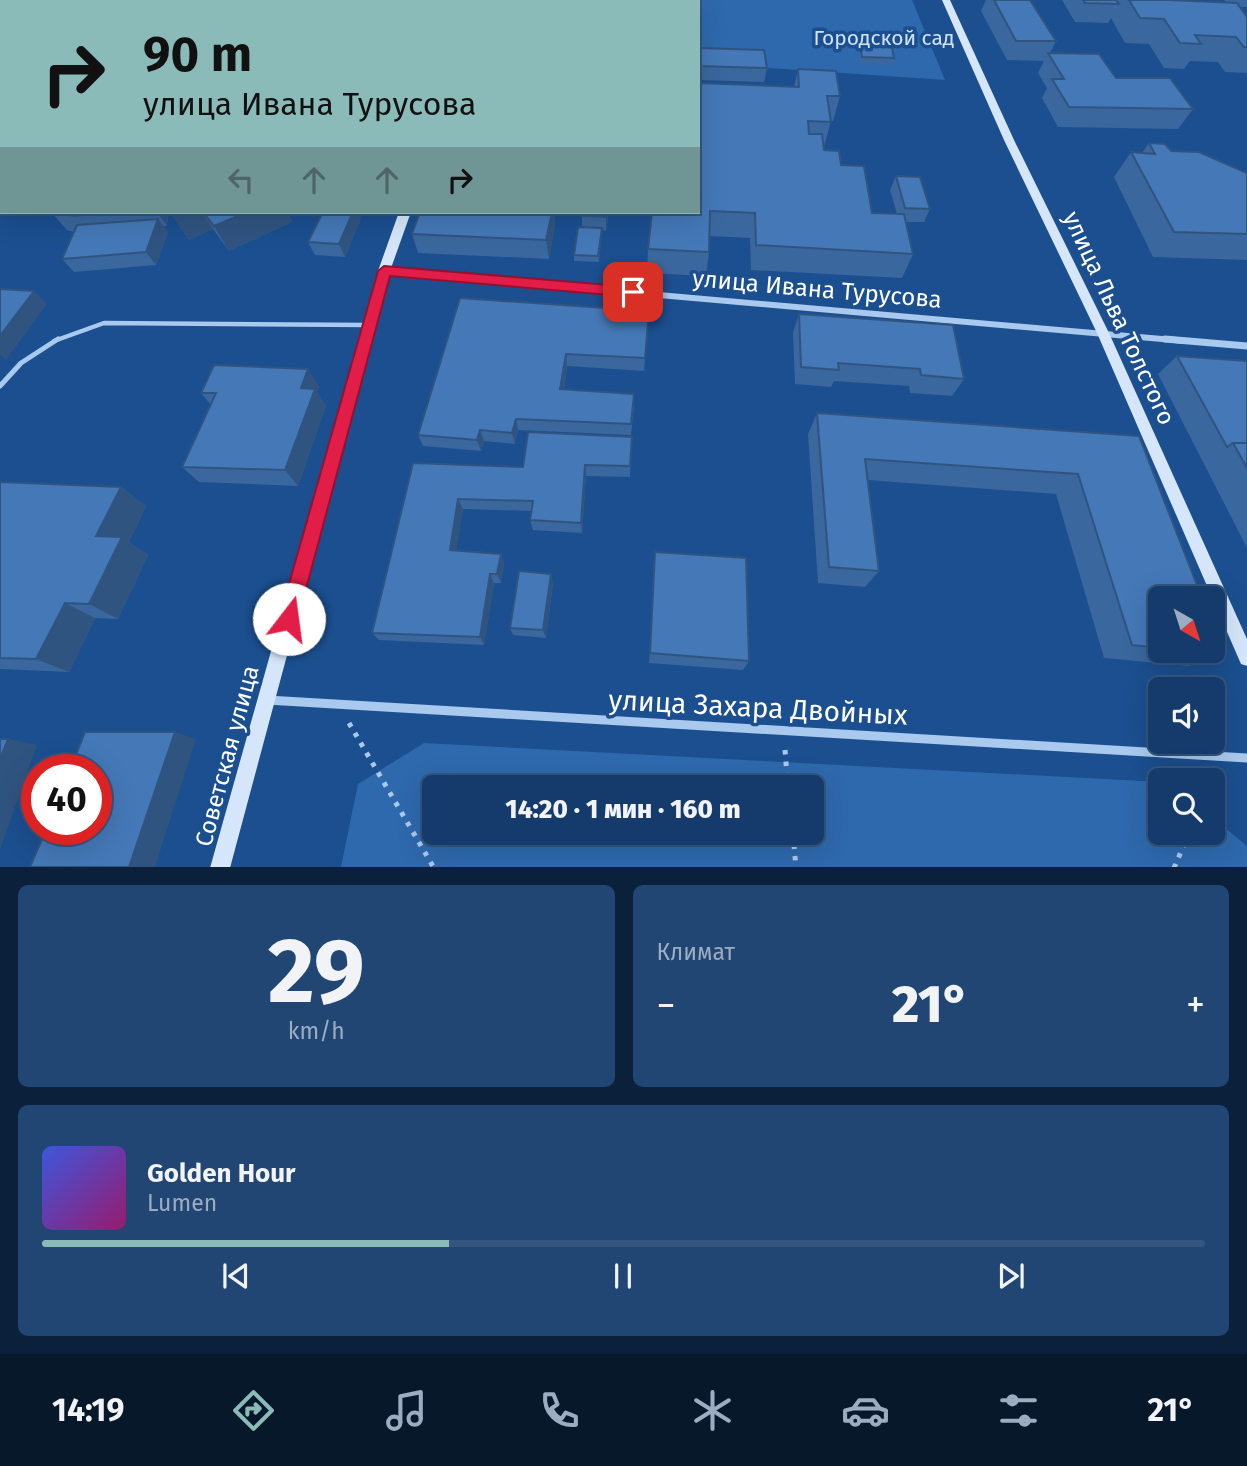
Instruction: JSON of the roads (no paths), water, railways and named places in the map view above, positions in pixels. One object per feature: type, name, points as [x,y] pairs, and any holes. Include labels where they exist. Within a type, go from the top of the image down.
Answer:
[{"type":"street","name":"улица Льва Толстого","points":[[946,0],[1009,140],[1103,333],[1247,657]]},
{"type":"street","name":"Советская улица","points":[[220,867],[384,271],[404,214]]},
{"type":"street","name":"улица Ивана Турусова","points":[[384,271],[1247,346]]},
{"type":"street","name":"улица Захара Двойных","points":[[267,700],[1247,758]]},
{"type":"lane","points":[[0,386],[41,348],[84,327],[104,323],[370,325]]},
{"type":"park label","name":"Городской сад","points":[[884,38]]}]
